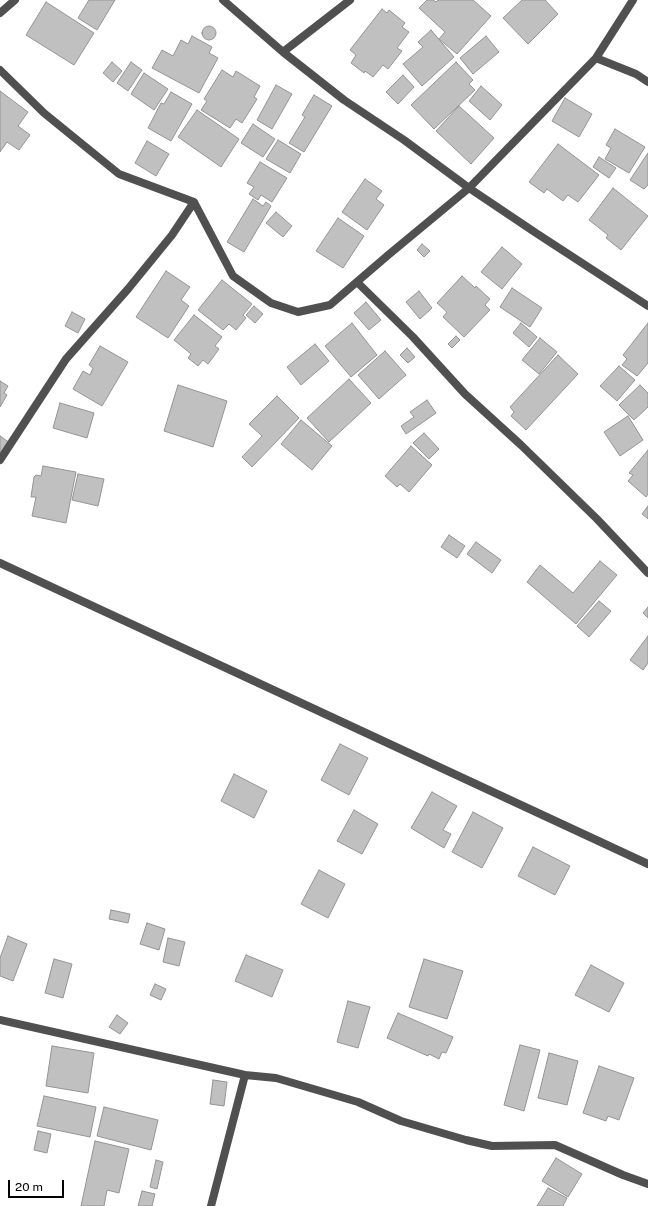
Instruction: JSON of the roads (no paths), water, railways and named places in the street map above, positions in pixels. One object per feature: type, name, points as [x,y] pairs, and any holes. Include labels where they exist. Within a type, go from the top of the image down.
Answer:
[{"type":"street","points":[[0,13],[15,0]]},
{"type":"street","points":[[223,0],[283,52],[344,100],[404,140],[469,188],[536,234],[648,306]]},
{"type":"street","points":[[283,52],[350,0]]},
{"type":"street","points":[[0,70],[44,114],[119,174],[194,202],[233,276],[271,302],[298,312],[330,305],[469,188],[596,58],[633,0]]},
{"type":"street","points":[[596,58],[636,74],[648,82]]},
{"type":"street","points":[[0,460],[66,359],[128,289],[167,241],[194,202]]},
{"type":"street","points":[[357,282],[412,337],[465,394],[521,445],[597,519],[648,573]]},
{"type":"street","points":[[0,563],[648,864]]},
{"type":"street","points":[[0,1020],[245,1075],[276,1078],[358,1102],[401,1121],[492,1146],[555,1144],[622,1175],[648,1184]]},
{"type":"street","points":[[211,1206],[245,1075]]}]
